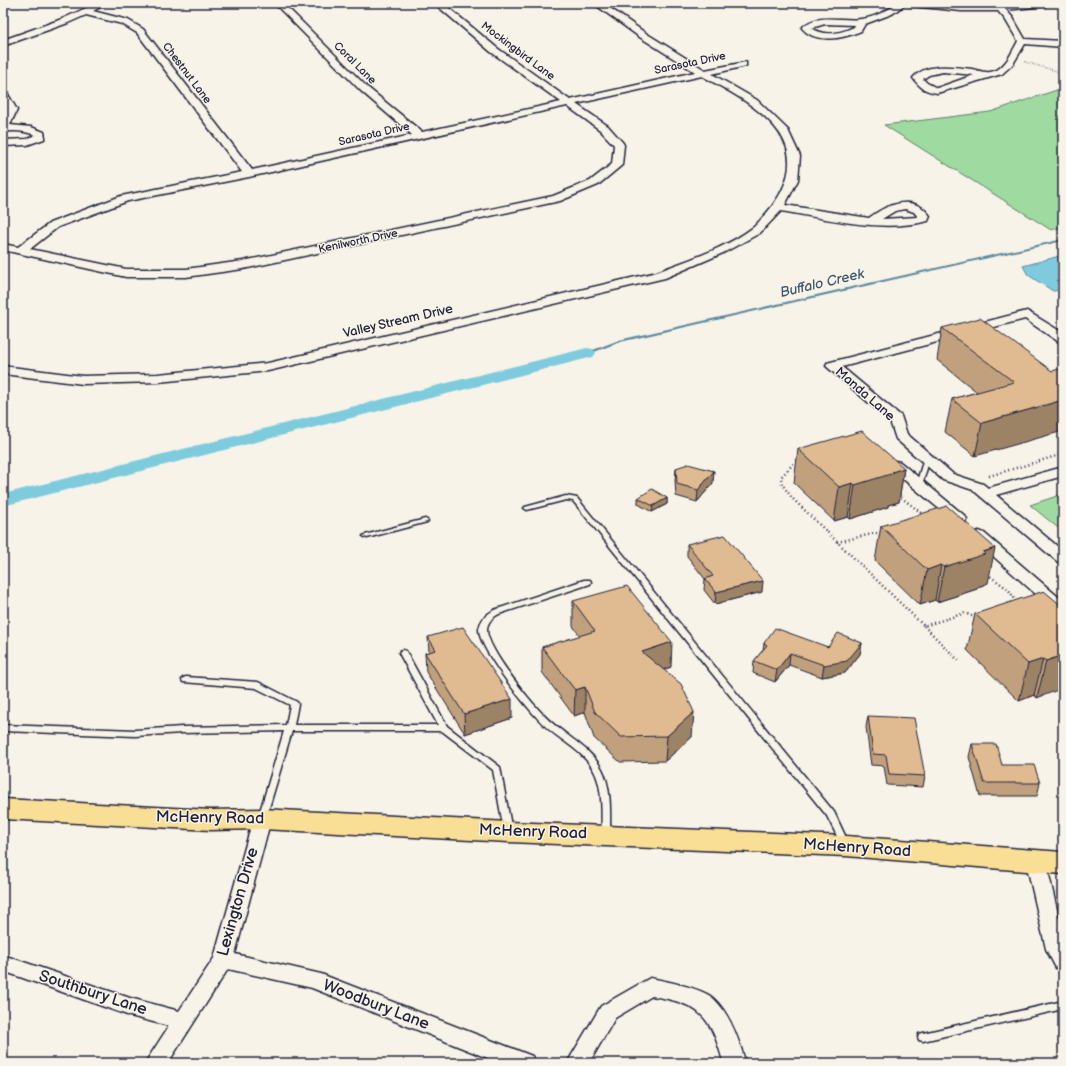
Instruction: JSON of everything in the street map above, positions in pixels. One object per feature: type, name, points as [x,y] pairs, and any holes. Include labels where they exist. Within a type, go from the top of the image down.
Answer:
[{"type":"main road","name":"McHenry Road","points":[[3,809],[210,820],[262,819],[509,832],[846,846],[1063,863]]},
{"type":"street","points":[[3,43],[86,12],[104,3]]},
{"type":"street","name":"Coral Lane","points":[[278,3],[364,89],[420,136]]},
{"type":"street","name":"Mockingbird Lane","points":[[438,3],[494,50],[567,102]]},
{"type":"street","name":"Valley Stream Drive","points":[[3,370],[83,380],[158,378],[268,367],[661,275],[719,252],[756,231],[778,207],[793,180],[795,156],[782,130],[754,102],[641,34],[597,3]]},
{"type":"street","points":[[860,22],[858,29],[838,35],[811,33],[806,28],[809,25],[823,23],[860,22],[874,18],[903,3]]},
{"type":"street","points":[[911,3],[955,6],[998,6],[1045,3]]},
{"type":"street","points":[[998,6],[1020,37],[1063,44]]},
{"type":"street","name":"Chestnut Lane","points":[[86,12],[125,22],[140,31],[249,174]]},
{"type":"street","points":[[989,75],[944,69],[925,72],[918,78],[922,86],[931,90],[945,90],[975,78],[989,75],[998,73],[1014,59],[1020,37]]},
{"type":"street","name":"Sarasota Drive","points":[[20,251],[54,225],[125,198],[249,174],[742,64]]},
{"type":"street","points":[[3,93],[12,110],[4,128],[31,130],[40,134],[40,137],[36,140],[23,143],[3,143]]},
{"type":"street","name":"Kenilworth Drive","points":[[3,247],[126,273],[186,273],[243,265],[556,199],[594,184],[617,165],[619,145],[604,128],[567,102]]},
{"type":"street","points":[[778,207],[873,221]]},
{"type":"street","name":"Manda Lane","points":[[1063,339],[1027,314],[832,366],[896,419],[901,436],[948,477],[978,487],[1063,559]]},
{"type":"street","points":[[895,465],[1063,609]]},
{"type":"street","points":[[985,494],[1063,471]]},
{"type":"street","name":"Lexington Drive","points":[[156,1063],[223,960],[262,819]]},
{"type":"street","points":[[1036,862],[1056,949],[1063,962]]},
{"type":"street","name":"Woodbury Lane","points":[[223,960],[314,980],[524,1063]]},
{"type":"street","name":"Southbury Lane","points":[[3,963],[130,1007],[184,1022]]},
{"type":"street","points":[[578,1063],[608,1012],[650,987],[675,991],[706,1004],[726,1033],[734,1061],[733,1063]]},
{"type":"lane","points":[[919,484],[927,458]]},
{"type":"lane","points":[[527,508],[566,498],[575,499],[832,814],[846,846]]},
{"type":"lane","points":[[367,536],[425,521]]},
{"type":"lane","points":[[588,582],[504,609],[491,615],[485,623],[482,631],[488,645],[530,706],[548,724],[584,752],[598,768],[605,785],[606,835]]},
{"type":"lane","points":[[403,653],[444,728],[497,769],[509,832]]},
{"type":"lane","points":[[186,680],[258,685],[294,704],[289,728],[262,819]]},
{"type":"lane","points":[[3,728],[134,733],[182,730],[289,728],[444,728]]},
{"type":"lane","points":[[923,1037],[1063,1005]]},
{"type":"path","points":[[1014,59],[1063,73]]},
{"type":"path","points":[[804,452],[781,477],[782,484],[792,498],[959,661]]},
{"type":"path","points":[[985,477],[1063,454]]},
{"type":"path","points":[[896,492],[918,512],[927,516]]},
{"type":"path","points":[[837,542],[879,531],[886,534]]},
{"type":"path","points":[[984,572],[1008,589],[1020,604]]},
{"type":"path","points":[[924,626],[965,613],[978,619]]},
{"type":"green space","points":[[1063,88],[1063,227],[1051,230],[884,125],[990,112]]},
{"type":"green space","points":[[1063,494],[1063,532],[1030,505]]},
{"type":"water","points":[[1063,255],[1063,290],[1053,291],[1028,275],[1023,266]]},
{"type":"building","points":[[980,318],[1052,371],[1063,368],[1063,400],[982,423],[952,399],[1014,382],[942,328]]},
{"type":"building","points":[[862,431],[904,468],[892,472],[894,473],[855,485],[853,483],[839,487],[798,449]]},
{"type":"building","points":[[688,464],[714,471],[698,490],[677,484],[676,468]]},
{"type":"building","points":[[652,489],[667,498],[653,506],[638,498]]},
{"type":"building","points":[[947,506],[995,548],[983,552],[985,554],[944,567],[941,565],[927,570],[881,526]]},
{"type":"building","points":[[725,535],[763,581],[716,592],[705,579],[713,576],[687,544]]},
{"type":"building","points":[[627,586],[672,642],[642,652],[681,684],[694,712],[667,736],[621,737],[595,712],[585,687],[575,690],[542,647],[595,631],[573,601]]},
{"type":"building","points":[[1044,591],[1063,607],[1063,655],[1046,661],[1043,659],[1028,664],[975,614]]},
{"type":"building","points":[[463,627],[512,699],[464,714],[425,653],[436,650],[428,637]]},
{"type":"building","points":[[775,628],[828,647],[838,633],[862,643],[847,661],[824,665],[790,653],[777,670],[754,661],[767,645],[764,643]]},
{"type":"building","points":[[868,716],[914,718],[925,776],[889,774],[886,755],[873,754]]},
{"type":"building","points":[[972,744],[996,744],[1002,765],[1034,765],[1040,783],[984,783]]},
{"type":"waterway","name":"Buffalo Creek","points":[[587,353],[619,341],[1063,240]]},
{"type":"waterway","points":[[3,500],[587,353]]}]
